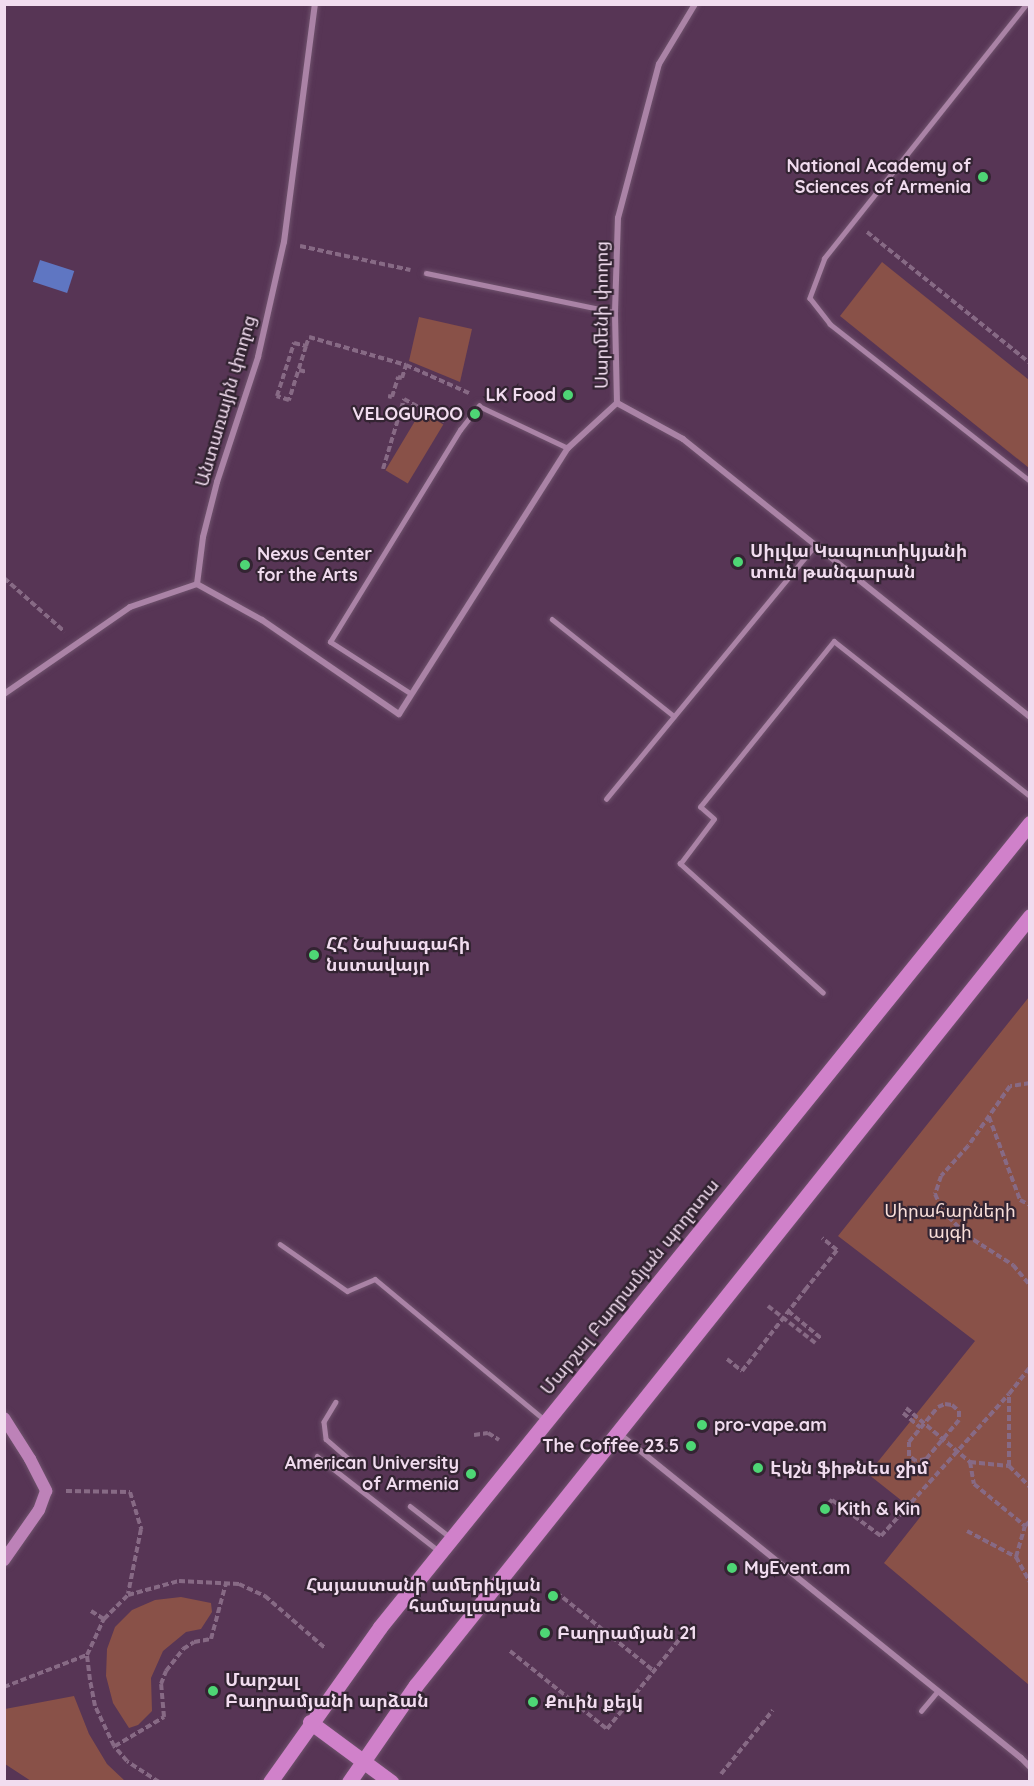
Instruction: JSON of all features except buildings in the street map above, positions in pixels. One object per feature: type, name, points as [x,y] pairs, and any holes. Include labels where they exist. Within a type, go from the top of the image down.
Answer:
[{"type":"main road","name":"Մարշալ Բաղրամյան պողոտա","points":[[270,1782],[364,1647],[1029,823]]},
{"type":"main road","points":[[351,1781],[416,1685],[1029,916]]},
{"type":"main road","points":[[310,1722],[391,1782]]},
{"type":"street","name":"Անտառային փողոց","points":[[197,584],[203,537],[214,493],[258,357],[284,242],[315,4]]},
{"type":"street","name":"Սարմենի փողոց","points":[[197,584],[262,620],[399,714],[568,448],[617,403],[615,312],[618,219],[659,64],[695,4]]},
{"type":"street","points":[[617,403],[683,440],[1029,717]]},
{"type":"street","points":[[4,694],[76,642],[130,607],[197,584]]},
{"type":"street","points":[[4,1418],[30,1459],[46,1491],[39,1510],[4,1560]]},
{"type":"street","points":[[617,1432],[1029,1767]]},
{"type":"lane","points":[[1027,4],[825,258],[810,298],[830,324],[1029,481]]},
{"type":"lane","points":[[426,273],[615,312]]},
{"type":"lane","points":[[411,694],[330,642],[460,430],[479,406],[568,448]]},
{"type":"lane","points":[[606,799],[814,547]]},
{"type":"lane","points":[[552,619],[674,716]]},
{"type":"lane","points":[[823,993],[680,864],[714,819],[700,807],[834,640],[1029,796]]},
{"type":"lane","points":[[280,1244],[347,1291],[375,1279],[547,1422]]},
{"type":"lane","points":[[336,1402],[324,1422],[326,1439],[351,1461]]},
{"type":"lane","points":[[317,1456],[441,1552]]},
{"type":"lane","points":[[410,1506],[452,1538]]},
{"type":"lane","points":[[921,1711],[938,1691]]},
{"type":"path","points":[[854,222],[1029,363]]},
{"type":"path","points":[[284,242],[426,273]]},
{"type":"path","points":[[306,346],[294,343],[278,396],[289,400],[309,337],[406,364],[464,391]]},
{"type":"path","points":[[388,396],[392,398],[398,377],[402,378],[406,364]]},
{"type":"path","points":[[298,370],[307,372]]},
{"type":"path","points":[[383,469],[404,399],[448,423]]},
{"type":"path","points":[[4,578],[76,642]]},
{"type":"path","points":[[1029,1083],[1010,1086],[968,1146],[941,1176],[935,1194],[942,1210],[966,1235],[1014,1265],[1029,1285]]},
{"type":"path","points":[[989,1116],[1020,1200],[1029,1205]]},
{"type":"path","points":[[727,1359],[742,1371],[837,1250],[822,1238]]},
{"type":"path","points":[[768,1306],[818,1345]]},
{"type":"path","points":[[788,1311],[822,1339]]},
{"type":"path","points":[[828,1503],[832,1500],[881,1536],[1009,1394],[1029,1367]]},
{"type":"path","points":[[1009,1394],[1009,1466]]},
{"type":"path","points":[[945,1404],[952,1405],[959,1411],[959,1420],[944,1440],[926,1459],[916,1461],[909,1456],[909,1442],[938,1407],[945,1404]]},
{"type":"path","points":[[906,1408],[923,1426]]},
{"type":"path","points":[[903,1413],[944,1440],[970,1462],[1009,1466],[1029,1487]]},
{"type":"path","points":[[474,1435],[488,1433],[499,1440]]},
{"type":"path","points":[[970,1462],[974,1484],[1025,1526]]},
{"type":"path","points":[[46,1491],[130,1492],[141,1529],[128,1595]]},
{"type":"path","points":[[1016,1557],[1025,1526],[1029,1521]]},
{"type":"path","points":[[968,1531],[1016,1557],[1029,1582]]},
{"type":"path","points":[[159,1782],[127,1761],[114,1746],[95,1706],[87,1655],[104,1619],[128,1595],[179,1581],[239,1584],[265,1596],[325,1648]]},
{"type":"path","points":[[114,1746],[164,1718],[161,1684],[166,1671],[183,1649],[194,1642],[211,1639],[226,1583]]},
{"type":"path","points":[[556,1592],[654,1671]]},
{"type":"path","points":[[91,1611],[104,1619]]},
{"type":"path","points":[[510,1651],[607,1729],[682,1636]]},
{"type":"path","points":[[4,1688],[87,1655]]},
{"type":"path","points":[[721,1774],[773,1710]]},
{"type":"green space","points":[[882,262],[1029,380],[1029,468],[840,316]]},
{"type":"green space","points":[[419,317],[472,329],[460,382],[409,361]]},
{"type":"green space","points":[[421,411],[443,424],[408,484],[385,470]]},
{"type":"green space","name":"Սիրահարների այգի","points":[[1029,997],[1029,1685],[884,1563],[921,1516],[868,1474],[975,1341],[838,1236]]},
{"type":"green space","points":[[181,1597],[211,1603],[212,1612],[201,1629],[186,1632],[163,1651],[151,1678],[152,1711],[138,1725],[129,1728],[113,1703],[106,1676],[107,1649],[115,1627],[132,1610],[155,1600]]},
{"type":"green space","points":[[74,1696],[89,1734],[107,1764],[125,1781],[31,1781],[5,1764],[5,1709]]},
{"type":"water","points":[[40,260],[74,271],[67,293],[33,282]]},
{"type":"place","name":"National Academy of Sciences of Armenia","points":[[983,177]]},
{"type":"place","name":"LK Food","points":[[568,395]]},
{"type":"place","name":"VELOGUROO","points":[[475,414]]},
{"type":"place","name":"Սիլվա Կապուտիկյանի տուն թանգարան","points":[[738,562]]},
{"type":"place","name":"Nexus Center for the Arts","points":[[245,565]]},
{"type":"place","name":"ՀՀ Նախագահի նստավայր","points":[[314,955]]},
{"type":"place","name":"pro-vape.am","points":[[702,1425]]},
{"type":"place","name":"The Coffee 23.5","points":[[691,1446]]},
{"type":"place","name":"Էկշն ֆիթնես ջիմ","points":[[758,1468]]},
{"type":"place","name":"American University of Armenia","points":[[471,1474]]},
{"type":"place","name":"Kith & Kin","points":[[825,1509]]},
{"type":"place","name":"MyEvent.am","points":[[732,1568]]},
{"type":"place","name":"Հայաստանի ամերիկյան համալսարան","points":[[553,1596]]},
{"type":"place","name":"Բաղրամյան 21","points":[[545,1633]]},
{"type":"place","name":"Մարշալ Բաղրամյանի արձան","points":[[213,1691]]},
{"type":"place","name":"Քուին քեյկ","points":[[533,1702]]}]
